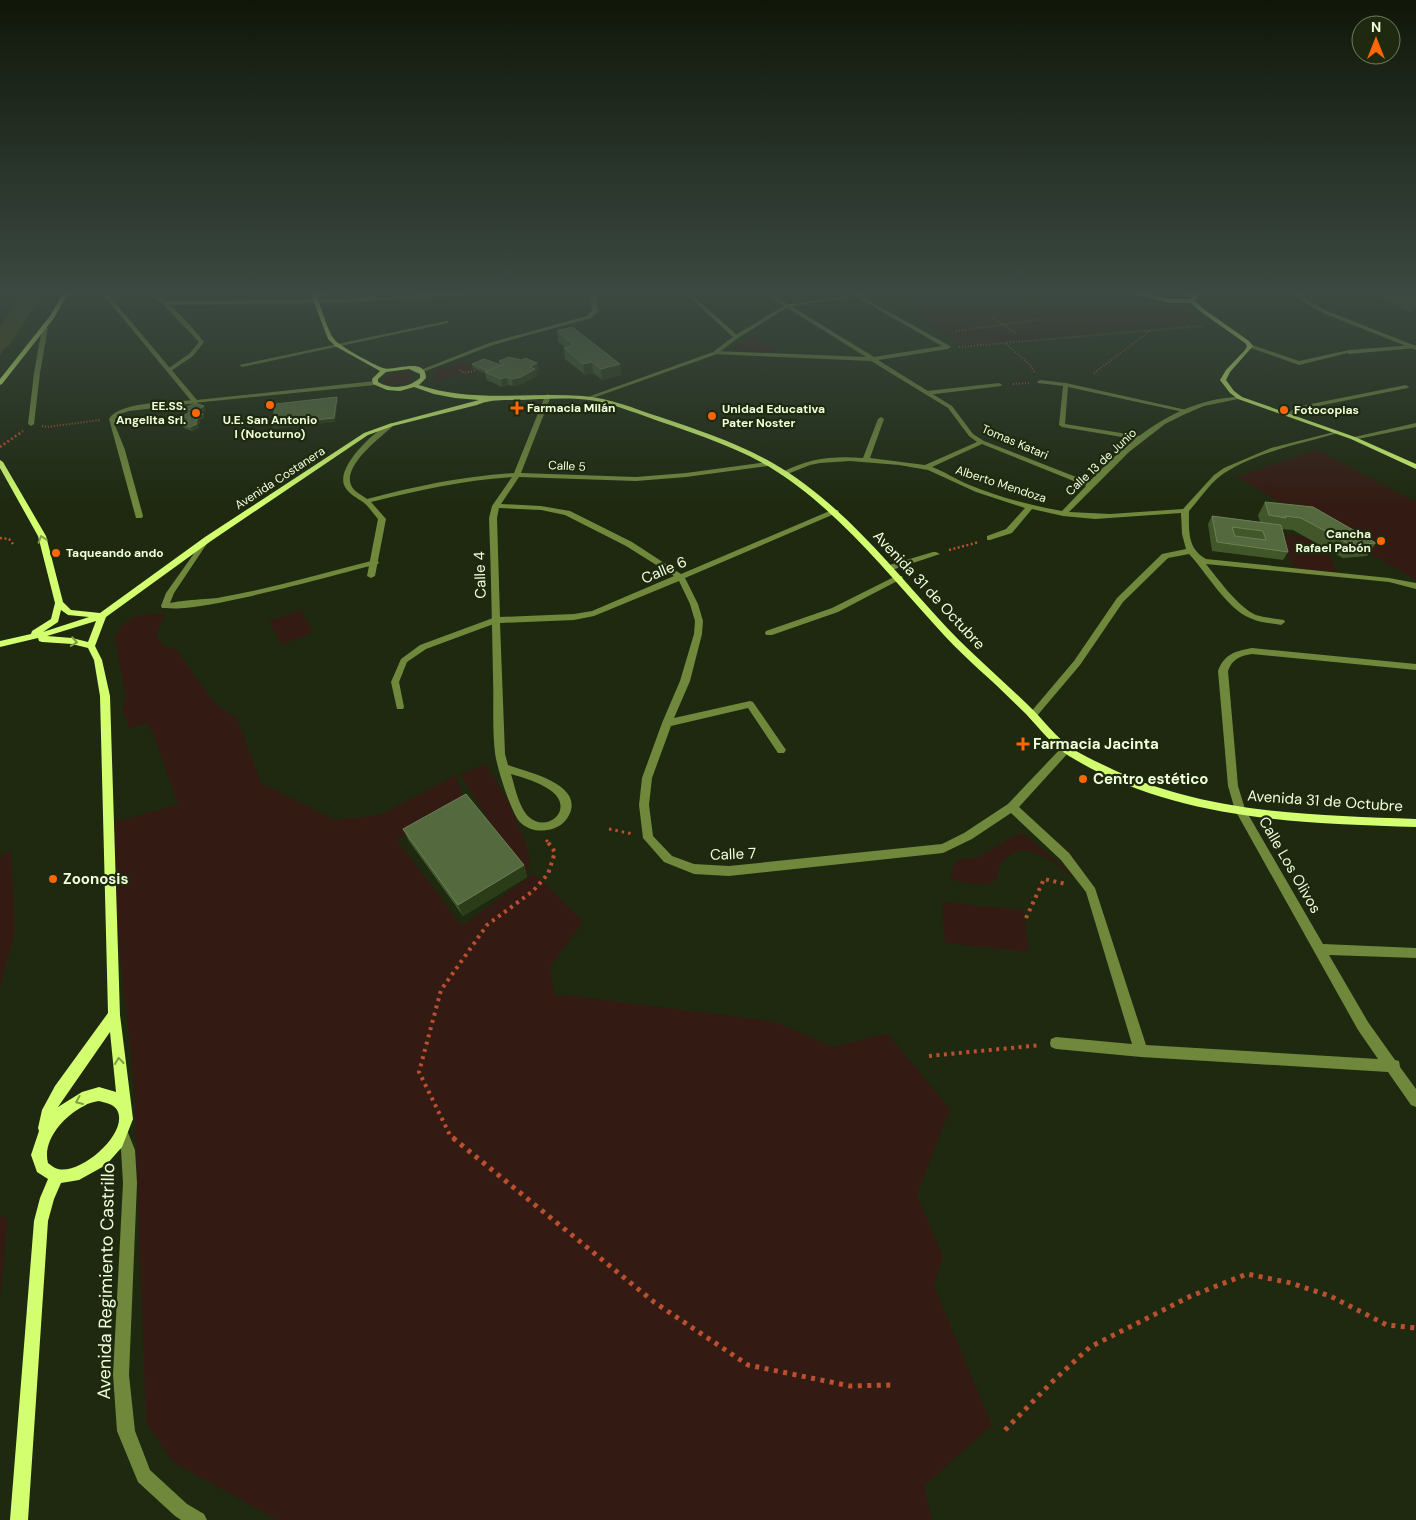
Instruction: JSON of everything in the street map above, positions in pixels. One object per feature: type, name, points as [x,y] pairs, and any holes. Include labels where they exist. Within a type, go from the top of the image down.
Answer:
[{"type":"main road","points":[[0,383],[16,363]]},
{"type":"main road","points":[[369,363],[384,371]]},
{"type":"main road","points":[[1237,363],[1225,374],[1223,380],[1232,392],[1240,398],[1353,438],[1416,467]]},
{"type":"main road","points":[[375,383],[378,375],[384,371],[401,368],[421,371],[423,378],[414,385]]},
{"type":"main road","name":"Avenida 31 de Octubre","points":[[375,383],[387,388],[396,389],[414,385],[432,393],[452,396],[588,398],[615,404],[726,443],[784,474],[835,512],[899,578],[947,633],[1066,749],[1108,772],[1146,789],[1199,803],[1240,810],[1328,820],[1416,823]]},
{"type":"main road","name":"Avenida Costanera","points":[[17,641],[54,632],[102,616],[208,539],[366,434],[391,425],[476,404],[489,398]]},
{"type":"main road","points":[[0,462],[42,536],[59,603],[56,620],[44,629],[17,641]]},
{"type":"main road","points":[[59,603],[68,612],[102,616],[92,646],[98,660],[105,696],[114,1015],[126,1119],[122,1135],[111,1151],[97,1164],[79,1173],[62,1177],[48,1173],[40,1164],[39,1150],[49,1110],[114,1015]]},
{"type":"main road","points":[[0,644],[46,639],[72,641],[92,646]]},
{"type":"main road","points":[[44,1134],[54,1119],[69,1106],[85,1098],[102,1095],[114,1098],[123,1106]]},
{"type":"main road","points":[[19,1520],[41,1221],[47,1198],[57,1176]]},
{"type":"street","points":[[31,424],[39,363]]},
{"type":"street","points":[[163,363],[195,402]]},
{"type":"street","points":[[421,371],[442,363]]},
{"type":"street","points":[[588,398],[687,363]]},
{"type":"street","name":"Tomas Katari","points":[[879,363],[950,407],[971,435],[982,442],[1090,486]]},
{"type":"street","points":[[139,516],[130,478],[111,422],[111,418],[115,414],[128,410],[195,402],[375,383]]},
{"type":"street","points":[[927,393],[999,385]]},
{"type":"street","name":"Calle 4","points":[[534,826],[523,818],[503,767],[500,754],[493,518],[496,506],[517,475],[548,396]]},
{"type":"street","name":"Calle 13 de Junio","points":[[1063,514],[1140,438],[1201,405],[1240,398]]},
{"type":"street","points":[[866,460],[881,419]]},
{"type":"street","points":[[371,576],[382,519],[366,501],[348,487],[345,476],[349,467],[366,447],[391,425]]},
{"type":"street","points":[[1353,438],[1416,425]]},
{"type":"street","points":[[1281,622],[1258,618],[1249,614],[1211,576],[1187,546],[1186,511],[1216,476],[1227,468],[1336,432]]},
{"type":"street","points":[[926,467],[982,442]]},
{"type":"street","name":"Alberto Mendoza","points":[[784,474],[808,463],[825,460],[866,460],[926,467],[972,489],[1030,507],[1063,514],[1098,518],[1158,511],[1186,511]]},
{"type":"street","name":"Calle 5","points":[[366,501],[445,481],[517,475],[606,480],[639,479],[768,464]]},
{"type":"street","points":[[496,506],[548,508],[567,513],[629,544],[681,577],[694,604],[699,621],[698,634],[685,681],[666,723],[647,778],[644,806],[648,838]]},
{"type":"street","points":[[990,538],[1009,530],[1030,507]]},
{"type":"street","name":"Calle 6","points":[[496,620],[574,617],[594,613],[835,512]]},
{"type":"street","points":[[1033,715],[1077,663],[1120,600],[1165,556],[1190,551]]},
{"type":"street","points":[[889,568],[936,554]]},
{"type":"street","points":[[1199,559],[1389,580],[1416,586]]},
{"type":"street","points":[[165,606],[190,605],[234,596],[375,562]]},
{"type":"street","points":[[769,632],[835,610],[899,578]]},
{"type":"street","name":"Calle Los Olivos","points":[[1416,667],[1252,651],[1230,657],[1225,663],[1223,671],[1233,786],[1240,810],[1363,1026],[1394,1066],[1416,1100]]},
{"type":"street","points":[[666,723],[750,704],[781,750]]},
{"type":"street","name":"Calle 7","points":[[648,838],[668,859],[694,869],[729,871],[943,848],[968,836],[1012,807],[1066,749]]},
{"type":"street","points":[[503,767],[546,783],[557,789],[564,796],[568,805],[561,819],[544,827],[534,826]]},
{"type":"street","points":[[1012,807],[1055,846],[1081,873],[1091,890],[1141,1051]]},
{"type":"street","points":[[1320,948],[1416,953]]},
{"type":"street","points":[[1056,1043],[1141,1051],[1394,1066]]},
{"type":"street","name":"Avenida Regimiento Castrillo","points":[[122,1135],[128,1150],[130,1183],[121,1375],[126,1431],[144,1476],[181,1510],[198,1520]]},
{"type":"lane","points":[[169,370],[179,363]]},
{"type":"lane","points":[[242,365],[252,363]]},
{"type":"lane","points":[[1040,382],[1066,385],[1188,411]]},
{"type":"lane","points":[[1066,385],[1062,425],[1140,438]]},
{"type":"lane","points":[[1289,415],[1296,410],[1406,387]]},
{"type":"lane","points":[[165,606],[175,585],[208,539]]},
{"type":"lane","points":[[400,707],[395,682],[404,661],[424,647],[496,620]]},
{"type":"path","points":[[999,385],[1040,382],[1028,363]]},
{"type":"path","points":[[1094,373],[1108,363]]},
{"type":"path","points":[[31,424],[47,427],[111,418]]},
{"type":"path","points":[[0,538],[9,539],[14,545]]},
{"type":"path","points":[[936,554],[990,538]]},
{"type":"path","points":[[534,826],[555,852],[548,874],[534,891],[486,925],[441,990],[438,1000],[419,1072],[450,1134],[565,1232],[654,1302],[748,1365],[850,1386],[892,1386]]},
{"type":"path","points":[[609,829],[648,838]]},
{"type":"path","points":[[1026,918],[1044,879],[1091,890]]},
{"type":"path","points":[[929,1056],[1056,1043]]},
{"type":"path","points":[[1005,1430],[1053,1381],[1090,1347],[1192,1296],[1247,1274],[1291,1282],[1330,1296],[1387,1325],[1416,1328]]},
{"type":"shaded area","points":[[465,363],[477,373],[462,374],[434,383],[435,371]]},
{"type":"shaded area","points":[[393,373],[411,373],[414,378],[400,385],[384,382]]},
{"type":"shaded area","name":"Cancha Rafael Pabón","points":[[1317,450],[1416,502],[1416,580],[1236,477]]},
{"type":"shaded area","points":[[1280,534],[1322,539],[1338,574],[1294,569]]},
{"type":"shaded area","points":[[301,610],[313,633],[281,644],[269,621]]},
{"type":"shaded area","points":[[165,614],[156,635],[164,647],[175,648],[216,705],[237,718],[261,783],[335,820],[380,815],[456,775],[466,804],[397,840],[462,926],[534,873],[583,922],[550,967],[554,994],[773,1021],[833,1047],[887,1033],[950,1109],[917,1195],[943,1257],[934,1286],[992,1425],[924,1486],[932,1520],[277,1520],[173,1462],[146,1422],[134,1085],[115,906],[109,824],[178,804],[153,733],[146,723],[130,729],[122,710],[126,698],[115,638],[121,626],[135,616]]},
{"type":"shaded area","points":[[486,764],[508,801],[529,852],[529,871],[523,874],[460,774]]},
{"type":"shaded area","points":[[1019,833],[1027,836],[1074,877],[1045,857],[1026,851],[1008,856],[1000,865],[994,881],[987,884],[965,883],[950,879],[954,865],[958,860],[979,857]]},
{"type":"shaded area","points":[[11,850],[15,931],[0,988],[0,856]]},
{"type":"shaded area","points":[[942,902],[1023,910],[1029,952],[945,943]]},
{"type":"shaded area","points":[[0,1216],[8,1219],[0,1298]]},
{"type":"building","points":[[495,363],[501,365],[489,371],[472,364]]},
{"type":"building","points":[[503,363],[537,363],[530,367],[535,369],[521,377],[512,379],[506,377],[501,379],[485,372],[505,364]]},
{"type":"building","points":[[593,363],[620,364],[601,369]]},
{"type":"building","points":[[337,397],[334,418],[271,425],[276,404]]},
{"type":"building","points":[[195,403],[204,406],[196,411],[203,414],[194,418],[198,419],[197,424],[190,427],[182,424],[190,419],[183,416],[192,411],[185,408]]},
{"type":"building","points":[[1265,502],[1313,507],[1376,543],[1351,545],[1301,518],[1269,515]]},
{"type":"building","points":[[1212,516],[1281,525],[1288,552],[1217,542]],"holes":[[[1232,527],[1263,531],[1266,540],[1235,536]]]},
{"type":"building","points":[[466,794],[524,865],[458,905],[403,829]]},
{"type":"place","name":"U.E. San Antonio I (Nocturno)","points":[[270,405]]},
{"type":"place","name":"Farmacia Milán","points":[[517,408]]},
{"type":"place","name":"Fotocopias","points":[[1284,410]]},
{"type":"place","name":"EE.SS. Angelita Srl.","points":[[196,413]]},
{"type":"place","name":"Unidad Educativa Pater Noster","points":[[712,416]]},
{"type":"place","name":"Cancha Rafael Pabón","points":[[1381,541]]},
{"type":"place","name":"Taqueando ando","points":[[56,553]]},
{"type":"place","name":"Farmacia Jacinta","points":[[1023,744]]},
{"type":"place","name":"Centro estético","points":[[1083,779]]},
{"type":"place","name":"Zoonosis","points":[[53,879]]}]
